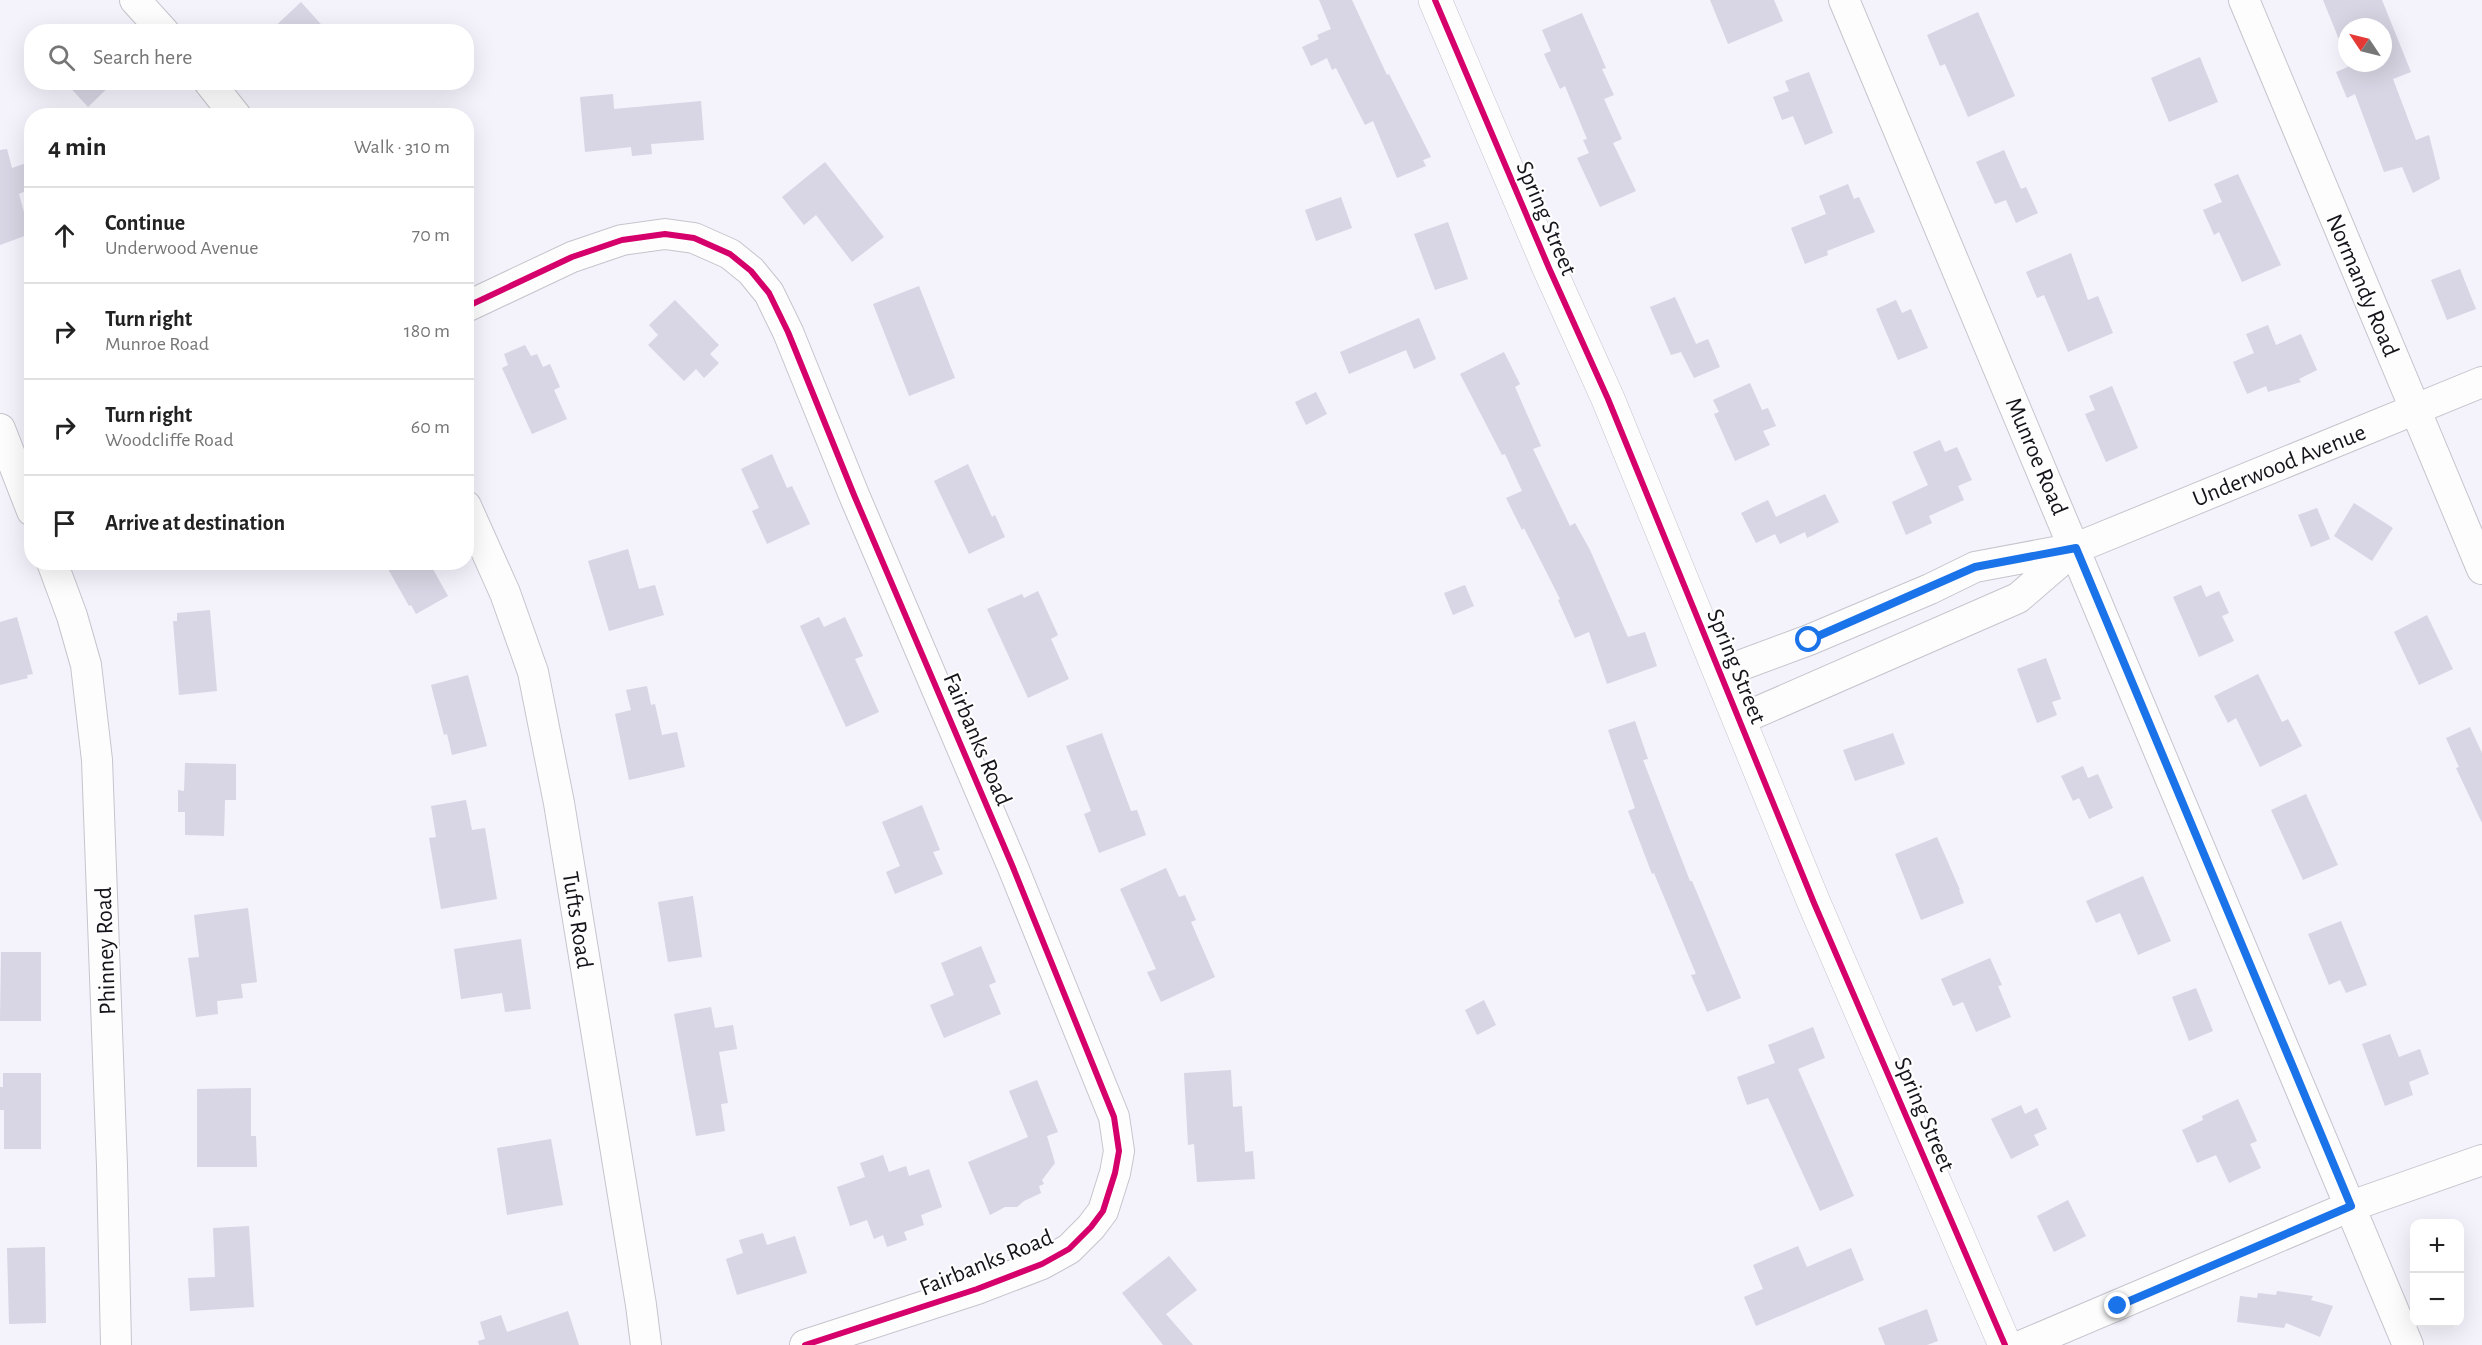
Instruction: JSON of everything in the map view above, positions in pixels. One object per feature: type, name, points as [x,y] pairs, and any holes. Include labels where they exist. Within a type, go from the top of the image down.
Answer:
[{"type":"main road","name":"Spring Street","points":[[1435,0],[1612,410],[1814,903],[2005,1345]]},
{"type":"street","points":[[135,0],[157,24]]},
{"type":"street","name":"Munroe Road","points":[[1844,0],[2076,548],[2408,1345]]},
{"type":"street","name":"Normandy Road","points":[[2244,0],[2482,569]]},
{"type":"street","points":[[215,90],[230,108]]},
{"type":"street","name":"Fairbanks Road","points":[[474,302],[572,257],[622,240],[665,234],[694,238],[730,254],[751,271],[769,293],[788,332],[854,495],[1012,865],[1114,1118],[1119,1151],[1115,1173],[1103,1210],[1091,1227],[1069,1249],[1042,1264],[977,1289],[805,1345]]},
{"type":"street","name":"Underwood Avenue","points":[[1720,673],[1809,640],[1975,567],[2076,548],[2482,382]]},
{"type":"street","points":[[0,429],[24,490]]},
{"type":"street","name":"Tufts Road","points":[[474,524],[505,593],[533,672],[559,803],[646,1345]]},
{"type":"street","name":"Underwood Avenue","points":[[1739,720],[2018,598],[2076,548]]},
{"type":"street","name":"Phinney Road","points":[[55,570],[72,616],[86,665],[97,760],[112,1155],[116,1345]]},
{"type":"street","points":[[2023,1345],[2351,1206],[2482,1160]]},
{"type":"building","points":[[1319,0],[1352,0],[1387,75],[1389,74],[1431,157],[1423,160],[1426,166],[1397,178],[1373,121],[1365,125],[1336,68],[1332,70],[1327,58],[1311,66],[1302,47],[1319,39],[1317,35],[1331,29]]},
{"type":"building","points":[[1710,0],[1774,0],[1783,21],[1728,44]]},
{"type":"building","points":[[2323,0],[2382,0],[2389,18],[2338,18],[2338,37]]},
{"type":"building","points":[[301,2],[321,24],[278,24]]},
{"type":"building","points":[[1978,12],[2015,96],[1968,117],[1945,64],[1940,66],[1927,35]]},
{"type":"building","points":[[1582,13],[1606,68],[1602,69],[1614,95],[1604,99],[1622,139],[1613,143],[1636,191],[1600,207],[1577,158],[1589,153],[1583,140],[1587,139],[1565,86],[1560,89],[1544,54],[1551,51],[1542,30]]},
{"type":"building","points":[[2392,25],[2411,72],[2393,79],[2416,140],[2429,135],[2440,179],[2413,193],[2402,167],[2384,172],[2355,94],[2347,98],[2336,72],[2392,72]]},
{"type":"building","points":[[2200,57],[2218,102],[2169,122],[2151,78]]},
{"type":"building","points":[[1809,72],[1833,133],[1805,145],[1793,116],[1782,120],[1773,97],[1789,91],[1785,81]]},
{"type":"building","points":[[72,90],[106,90],[88,107]]},
{"type":"building","points":[[613,94],[614,109],[701,101],[704,140],[651,144],[652,154],[632,156],[631,147],[585,152],[580,97]]},
{"type":"building","points":[[7,149],[12,168],[24,164],[24,192],[19,194],[24,212],[24,236],[0,245],[0,150]]},
{"type":"building","points":[[2004,150],[2021,189],[2026,187],[2038,213],[2016,223],[2006,200],[1995,204],[1976,162]]},
{"type":"building","points":[[825,162],[884,237],[852,262],[816,215],[804,225],[782,197]]},
{"type":"building","points":[[2238,174],[2281,265],[2242,282],[2219,232],[2214,235],[2203,210],[2222,202],[2214,184]]},
{"type":"building","points":[[1848,184],[1854,199],[1859,197],[1875,232],[1827,251],[1828,255],[1805,264],[1791,228],[1826,214],[1819,196]]},
{"type":"building","points":[[1341,197],[1352,228],[1316,241],[1305,210]]},
{"type":"building","points":[[1448,222],[1468,279],[1435,290],[1414,234]]},
{"type":"building","points":[[2071,253],[2088,300],[2098,296],[2113,333],[2068,352],[2044,295],[2037,298],[2026,272]]},
{"type":"building","points":[[2460,269],[2476,309],[2447,320],[2431,280]]},
{"type":"building","points":[[919,286],[955,378],[909,396],[873,304]]},
{"type":"building","points":[[1675,297],[1696,344],[1708,339],[1720,367],[1694,378],[1681,352],[1671,355],[1650,307]]},
{"type":"building","points":[[675,300],[719,345],[710,354],[719,363],[704,378],[696,369],[684,381],[648,345],[658,335],[649,325]]},
{"type":"building","points":[[1896,300],[1902,313],[1911,309],[1928,348],[1898,360],[1876,309]]},
{"type":"building","points":[[1419,318],[1436,359],[1414,369],[1406,350],[1349,374],[1340,352]]},
{"type":"building","points":[[2268,325],[2276,345],[2301,334],[2317,370],[2299,379],[2301,382],[2268,392],[2266,386],[2247,394],[2233,362],[2254,353],[2246,334]]},
{"type":"building","points":[[525,345],[531,356],[537,354],[543,367],[550,364],[560,387],[554,390],[567,419],[532,434],[502,368],[508,365],[504,354]]},
{"type":"building","points":[[1504,352],[1520,384],[1515,387],[1541,446],[1533,449],[1570,526],[1575,523],[1590,550],[1628,637],[1645,632],[1657,666],[1607,684],[1589,632],[1575,638],[1558,600],[1560,599],[1506,498],[1522,491],[1505,454],[1502,455],[1460,374]]},
{"type":"building","points":[[1750,383],[1762,410],[1768,408],[1776,426],[1763,431],[1770,445],[1735,461],[1714,414],[1719,412],[1713,400]]},
{"type":"building","points":[[2112,386],[2138,448],[2106,462],[2085,414],[2095,410],[2089,396]]},
{"type":"building","points":[[1316,392],[1327,414],[1306,425],[1295,402]]},
{"type":"building","points":[[1940,440],[1945,452],[1957,447],[1972,480],[1958,486],[1964,500],[1929,516],[1932,523],[1906,535],[1892,502],[1928,485],[1913,452]]},
{"type":"building","points":[[772,454],[787,488],[792,486],[810,524],[767,544],[752,511],[759,508],[741,469]]},
{"type":"building","points":[[968,464],[992,517],[995,515],[1005,537],[969,554],[934,481]]},
{"type":"building","points":[[1825,494],[1839,522],[1807,538],[1805,532],[1780,544],[1775,534],[1756,543],[1741,513],[1768,500],[1776,517]]},
{"type":"building","points":[[2354,503],[2393,528],[2372,561],[2334,536]]},
{"type":"building","points":[[2317,508],[2330,539],[2311,547],[2298,515]]},
{"type":"building","points":[[628,549],[639,589],[655,585],[664,615],[609,631],[588,561]]},
{"type":"building","points":[[389,570],[433,570],[448,596],[416,614],[411,605],[409,606]]},
{"type":"building","points":[[1465,585],[1474,606],[1453,615],[1444,593]]},
{"type":"building","points":[[2201,585],[2206,597],[2219,591],[2229,613],[2222,616],[2234,641],[2199,657],[2173,597]]},
{"type":"building","points":[[1038,591],[1058,635],[1051,639],[1069,679],[1028,698],[987,609],[1022,594],[1024,598]]},
{"type":"building","points":[[210,610],[217,691],[179,695],[173,621],[177,621],[177,613]]},
{"type":"building","points":[[2427,615],[2453,669],[2419,685],[2394,632]]},
{"type":"building","points":[[17,617],[33,674],[27,675],[28,678],[0,685],[0,622]]},
{"type":"building","points":[[819,617],[824,627],[845,617],[863,656],[855,659],[879,712],[846,727],[800,626]]},
{"type":"building","points":[[2046,658],[2061,699],[2052,702],[2057,715],[2037,723],[2017,669]]},
{"type":"building","points":[[2258,674],[2282,722],[2288,719],[2302,746],[2260,767],[2236,718],[2228,723],[2214,696]]},
{"type":"building","points":[[468,675],[487,746],[452,755],[447,734],[444,735],[431,685]]},
{"type":"building","points":[[647,686],[651,705],[655,704],[662,735],[677,732],[685,767],[629,780],[615,714],[631,710],[626,690]]},
{"type":"building","points":[[1635,721],[1648,759],[1643,760],[1690,881],[1692,881],[1741,998],[1707,1012],[1691,975],[1696,974],[1654,873],[1652,874],[1628,811],[1635,808],[1608,730]]},
{"type":"building","points":[[2470,727],[2482,753],[2482,823],[2456,768],[2459,767],[2446,738]]},
{"type":"building","points":[[1102,733],[1131,811],[1137,810],[1146,835],[1099,853],[1084,814],[1091,811],[1066,746]]},
{"type":"building","points":[[1893,733],[1905,764],[1855,781],[1843,750]]},
{"type":"building","points":[[185,763],[236,764],[236,800],[225,800],[224,836],[185,835],[185,812],[178,812],[178,790],[184,791]]},
{"type":"building","points":[[2083,766],[2088,778],[2098,774],[2113,808],[2089,819],[2079,798],[2073,801],[2061,776]]},
{"type":"building","points":[[2306,794],[2338,865],[2303,880],[2271,810]]},
{"type":"building","points":[[466,800],[472,830],[485,828],[497,899],[441,909],[429,838],[436,837],[431,806]]},
{"type":"building","points":[[922,805],[940,850],[933,852],[943,874],[895,894],[886,872],[900,866],[882,822]]},
{"type":"building","points":[[1937,837],[1964,903],[1921,920],[1895,854]]},
{"type":"building","points":[[1166,868],[1179,897],[1185,895],[1196,920],[1191,922],[1215,977],[1161,1002],[1147,972],[1156,969],[1120,889]]},
{"type":"building","points":[[2143,876],[2171,941],[2138,955],[2120,913],[2096,923],[2086,901]]},
{"type":"building","points":[[693,896],[702,957],[668,962],[658,902]]},
{"type":"building","points":[[248,908],[257,982],[241,984],[243,998],[217,1001],[218,1014],[196,1017],[188,958],[199,957],[194,915]]},
{"type":"building","points":[[2341,921],[2367,985],[2346,993],[2340,980],[2329,985],[2308,934]]},
{"type":"building","points":[[521,939],[531,1009],[505,1012],[502,993],[461,999],[454,949]]},
{"type":"building","points":[[981,946],[996,982],[989,985],[1001,1014],[944,1038],[930,1005],[954,995],[941,963]]},
{"type":"building","points":[[1,952],[41,952],[41,1021],[0,1021]]},
{"type":"building","points":[[1990,958],[2002,985],[1998,986],[2011,1017],[1976,1032],[1963,1002],[1953,1006],[1941,979]]},
{"type":"building","points":[[2196,988],[2213,1031],[2189,1041],[2172,997]]},
{"type":"building","points":[[1484,1000],[1496,1025],[1477,1035],[1465,1010]]},
{"type":"building","points":[[711,1007],[715,1028],[733,1025],[737,1049],[719,1052],[728,1103],[721,1104],[725,1131],[696,1136],[674,1014]]},
{"type":"building","points":[[1813,1027],[1825,1058],[1798,1069],[1854,1196],[1820,1211],[1768,1098],[1747,1105],[1737,1077],[1775,1063],[1768,1045]]},
{"type":"building","points":[[2390,1034],[2399,1057],[2420,1049],[2429,1074],[2409,1082],[2413,1095],[2385,1106],[2362,1044]]},
{"type":"building","points":[[1231,1070],[1233,1107],[1242,1106],[1245,1152],[1253,1151],[1255,1179],[1197,1182],[1194,1144],[1188,1145],[1184,1073]]},
{"type":"building","points":[[3,1073],[41,1073],[41,1149],[4,1149],[4,1110],[0,1110],[0,1087],[3,1087]]},
{"type":"building","points":[[1037,1080],[1058,1132],[1047,1136],[1055,1163],[1042,1180],[1044,1184],[1039,1186],[1041,1193],[1017,1207],[1005,1207],[990,1215],[968,1162],[1028,1137],[1009,1091]]},
{"type":"building","points":[[251,1088],[251,1136],[256,1136],[257,1167],[197,1167],[197,1089]]},
{"type":"building","points":[[2238,1099],[2257,1141],[2250,1144],[2261,1168],[2229,1183],[2216,1155],[2197,1163],[2182,1130],[2203,1120],[2202,1116]]},
{"type":"building","points":[[2021,1105],[2025,1114],[2037,1108],[2047,1129],[2034,1135],[2039,1145],[2011,1159],[1991,1119]]},
{"type":"building","points":[[551,1139],[563,1205],[507,1215],[497,1148]]},
{"type":"building","points":[[883,1155],[889,1172],[906,1166],[909,1176],[929,1169],[942,1207],[921,1215],[924,1225],[904,1232],[907,1240],[887,1247],[883,1235],[874,1239],[867,1220],[850,1226],[837,1187],[865,1177],[860,1163]]},
{"type":"building","points":[[2068,1200],[2086,1236],[2054,1252],[2037,1216]]},
{"type":"building","points":[[249,1226],[254,1307],[190,1311],[188,1278],[215,1277],[213,1228]]},
{"type":"building","points":[[763,1233],[767,1245],[795,1236],[807,1273],[737,1295],[726,1259],[743,1253],[739,1240]]},
{"type":"building","points":[[1798,1246],[1807,1267],[1851,1248],[1864,1280],[1756,1326],[1744,1297],[1763,1289],[1753,1265]]},
{"type":"building","points":[[45,1247],[46,1323],[9,1324],[7,1248]]},
{"type":"building","points":[[1169,1256],[1197,1290],[1166,1314],[1193,1345],[1163,1345],[1122,1293]]},
{"type":"building","points":[[2277,1291],[2313,1296],[2311,1300],[2333,1306],[2320,1337],[2286,1323],[2284,1328],[2237,1322],[2240,1296],[2257,1298],[2258,1293],[2276,1295]]},
{"type":"building","points":[[1927,1309],[1938,1341],[1927,1345],[1885,1345],[1878,1328]]},
{"type":"building","points":[[568,1311],[579,1345],[479,1345],[478,1341],[485,1339],[480,1322],[501,1315],[507,1332]]},
{"type":"cycle path","points":[[1435,0],[1549,268],[1608,399],[1814,903],[2005,1345]]},
{"type":"cycle path","points":[[474,303],[572,257],[622,240],[665,234],[694,238],[730,254],[751,271],[769,293],[788,332],[854,495],[1012,865],[1114,1117],[1119,1151],[1115,1173],[1103,1211],[1069,1249],[1042,1264],[977,1289],[805,1345]]},
{"type":"route","points":[[1809,640],[1930,589],[1975,567],[2076,548],[2351,1206],[2118,1306]]}]
